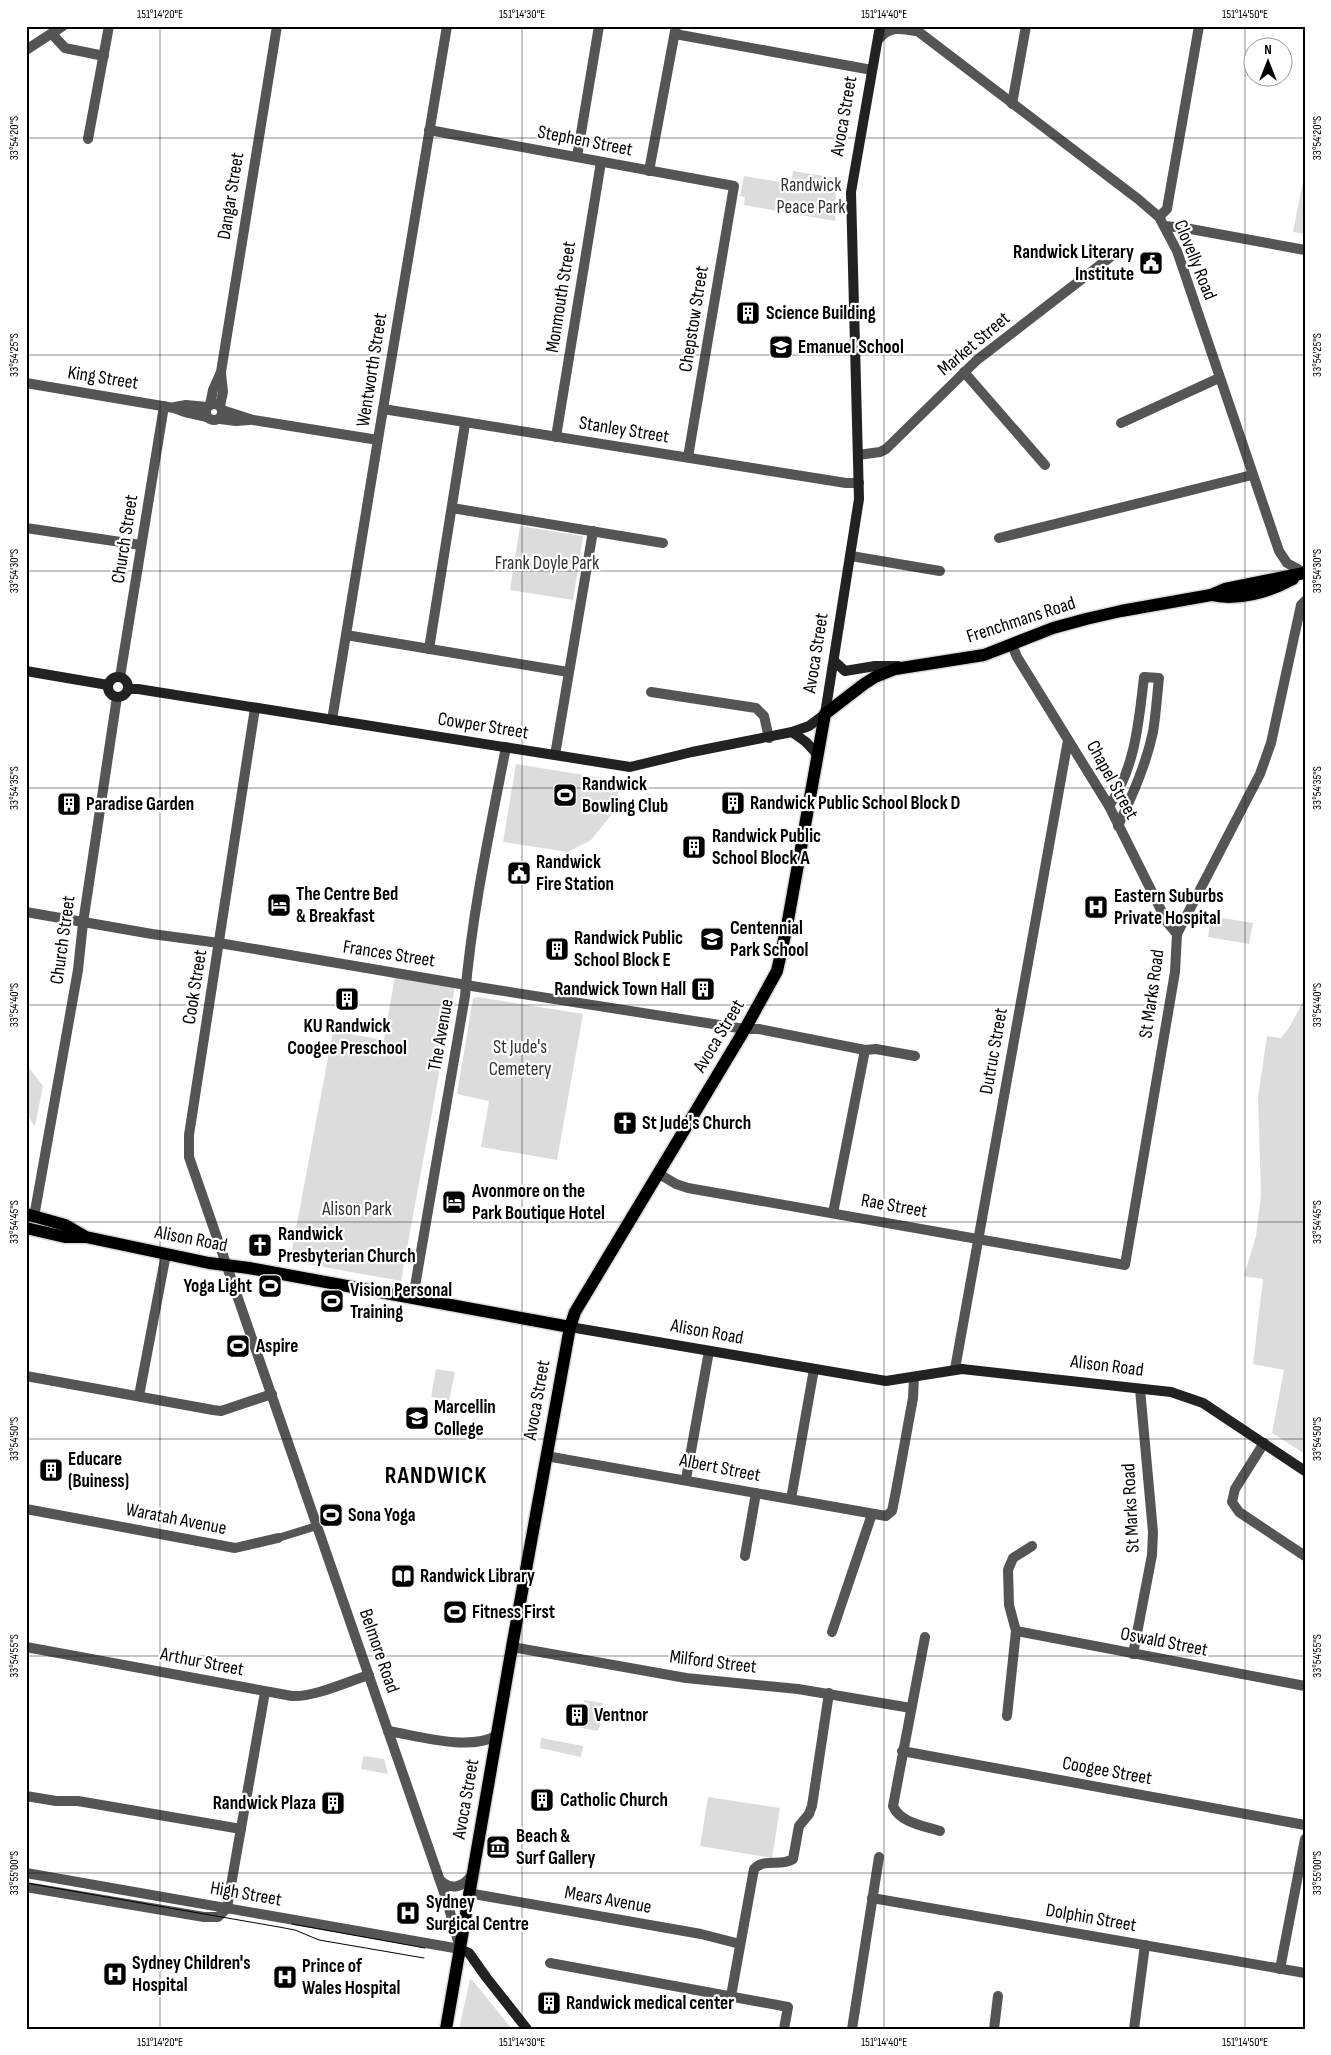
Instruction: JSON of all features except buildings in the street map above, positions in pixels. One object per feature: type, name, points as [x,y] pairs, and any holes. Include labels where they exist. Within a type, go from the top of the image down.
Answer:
[{"type":"main road","name":"Avoca Street","points":[[446,2029],[468,1892],[570,1327],[575,1312],[745,1029],[769,988],[780,964],[834,660],[859,482],[850,192],[880,26]]},
{"type":"main road","name":"Frenchmans Road","points":[[825,714],[875,677],[895,669],[984,655],[1053,628],[1086,619],[1211,595],[1225,589],[1305,573]]},
{"type":"main road","points":[[834,660],[845,671],[875,666],[912,666]]},
{"type":"main road","points":[[26,671],[108,685]]},
{"type":"main road","points":[[120,677],[127,681],[128,689],[124,696],[117,697],[110,693],[108,685],[112,679],[120,677]]},
{"type":"main road","name":"Cowper Street","points":[[128,689],[138,689],[636,767],[692,752],[792,732],[809,726],[825,714]]},
{"type":"main road","points":[[792,732],[806,742],[818,755]]},
{"type":"main road","name":"Alison Road","points":[[30,1215],[65,1225],[86,1237]]},
{"type":"main road","name":"Alison Road","points":[[26,1228],[64,1237],[86,1237],[227,1266],[249,1268],[570,1327],[886,1381],[955,1369],[1171,1392],[1193,1398],[1305,1471]]},
{"type":"main road","points":[[460,1949],[469,1953],[528,2029]]},
{"type":"street","points":[[26,50],[63,26]]},
{"type":"street","points":[[88,139],[109,26]]},
{"type":"street","name":"Dangar Street","points":[[214,411],[213,390],[221,372],[277,26]]},
{"type":"street","name":"Wentworth Street","points":[[332,720],[446,26]]},
{"type":"street","points":[[577,157],[599,26]]},
{"type":"street","points":[[1012,104],[1026,26]]},
{"type":"street","points":[[1199,26],[1167,209],[1162,222],[1305,250]]},
{"type":"street","points":[[878,40],[882,34],[894,28],[913,29]]},
{"type":"street","name":"Clovelly Road","points":[[913,29],[1138,199],[1162,222],[1177,251],[1279,551],[1287,563],[1305,573]]},
{"type":"street","points":[[649,171],[675,30],[872,70]]},
{"type":"street","points":[[52,34],[65,48],[104,56]]},
{"type":"street","name":"Stephen Street","points":[[429,130],[734,186]]},
{"type":"street","name":"Monmouth Street","points":[[556,437],[601,162]]},
{"type":"street","name":"Chepstow Street","points":[[688,457],[734,186]]},
{"type":"street","name":"Market Street","points":[[858,455],[880,452],[886,449],[977,360],[1113,255]]},
{"type":"street","points":[[964,372],[1045,465]]},
{"type":"street","points":[[1121,423],[1219,378]]},
{"type":"street","name":"King Street","points":[[26,383],[169,407],[186,405],[253,420],[378,440]]},
{"type":"street","name":"Church Street","points":[[120,677],[142,546],[169,407]]},
{"type":"street","name":"Stanley Street","points":[[383,410],[846,483],[859,482]]},
{"type":"street","points":[[429,648],[465,424]]},
{"type":"street","points":[[999,538],[1252,475]]},
{"type":"street","points":[[452,508],[663,543]]},
{"type":"street","points":[[26,528],[142,546]]},
{"type":"street","points":[[555,755],[592,531]]},
{"type":"street","points":[[850,556],[940,571]]},
{"type":"street","name":"St Marks Road","points":[[1125,1265],[1174,980],[1177,934],[1260,774],[1272,743],[1301,605],[1305,601]]},
{"type":"street","points":[[346,635],[568,672]]},
{"type":"street","name":"Chapel Street","points":[[1012,645],[1017,657],[1108,806],[1167,922],[1177,934]]},
{"type":"street","points":[[1108,806],[1116,796],[1128,766],[1138,729],[1144,677],[1159,678],[1153,730],[1148,749],[1133,794],[1118,826]]},
{"type":"street","points":[[652,692],[756,708],[764,716],[768,738]]},
{"type":"street","name":"Church Street","points":[[30,1215],[78,970],[83,922],[117,697]]},
{"type":"street","name":"Cook Street","points":[[227,1266],[190,1162],[188,1144],[255,708]]},
{"type":"street","name":"Dutruc Street","points":[[955,1369],[1068,740]]},
{"type":"street","name":"The Avenue","points":[[413,1298],[506,747]]},
{"type":"street","name":"Frances Street","points":[[26,912],[219,942],[466,985],[745,1029],[759,1029],[866,1050],[876,1049],[916,1056]]},
{"type":"street","points":[[833,1213],[866,1050]]},
{"type":"street","name":"Rae Street","points":[[658,1174],[688,1188],[1125,1265]]},
{"type":"street","points":[[140,1396],[166,1254]]},
{"type":"street","name":"Belmore Road","points":[[227,1266],[456,1929],[460,1949]]},
{"type":"street","points":[[686,1479],[709,1351]]},
{"type":"street","points":[[791,1499],[814,1369]]},
{"type":"street","points":[[26,1376],[221,1411],[272,1394]]},
{"type":"street","name":"Albert Street","points":[[546,1456],[686,1479],[886,1516],[892,1511],[913,1398],[914,1376]]},
{"type":"street","name":"St Marks Road","points":[[1133,1654],[1152,1555],[1153,1540],[1140,1389]]},
{"type":"street","points":[[1264,1443],[1234,1489],[1232,1502],[1240,1512],[1305,1556]]},
{"type":"street","points":[[745,1556],[756,1492]]},
{"type":"street","name":"Waratah Avenue","points":[[26,1509],[235,1548],[317,1526]]},
{"type":"street","points":[[832,1632],[872,1514]]},
{"type":"street","points":[[1007,1716],[1016,1631],[1009,1605],[1008,1570],[1013,1558],[1032,1546]]},
{"type":"street","name":"Oswald Street","points":[[1016,1631],[1305,1686]]},
{"type":"street","points":[[925,1638],[893,1801],[895,1812],[906,1820],[940,1831]]},
{"type":"street","name":"Arthur Street","points":[[26,1647],[265,1692],[302,1696],[369,1675]]},
{"type":"street","name":"Milford Street","points":[[512,1647],[686,1678],[829,1694],[911,1708]]},
{"type":"street","points":[[227,1908],[265,1692]]},
{"type":"street","points":[[731,1996],[754,1871],[760,1864],[787,1864],[793,1860],[799,1826],[809,1814],[812,1806],[829,1694]]},
{"type":"street","points":[[388,1731],[466,1744],[482,1742],[496,1736]]},
{"type":"street","name":"Coogee Street","points":[[902,1751],[1305,1825]]},
{"type":"street","points":[[26,1796],[56,1801],[78,1801],[241,1830]]},
{"type":"street","points":[[1280,1969],[1305,1839]]},
{"type":"street","points":[[852,2029],[879,1857]]},
{"type":"street","name":"High Street","points":[[26,1873],[460,1949]]},
{"type":"street","points":[[439,1880],[447,1886],[455,1887],[462,1885],[472,1876]]},
{"type":"street","name":"High Street","points":[[26,1887],[192,1916],[212,1918],[221,1916],[227,1908]]},
{"type":"street","name":"Mears Avenue","points":[[468,1892],[701,1934],[740,1944]]},
{"type":"street","name":"Dolphin Street","points":[[872,1898],[1305,1973]]},
{"type":"street","points":[[1134,2029],[1145,1946]]},
{"type":"street","points":[[550,1962],[788,2007],[784,2029]]},
{"type":"street","points":[[994,2029],[998,1996]]},
{"type":"green space","name":"Randwick Peace Park","points":[[793,171],[836,178],[835,221],[744,205],[745,197],[740,196],[744,176],[791,184]]},
{"type":"green space","points":[[1305,176],[1305,234],[1293,232]]},
{"type":"green space","name":"Frank Doyle Park","points":[[520,526],[583,536],[573,600],[510,590]]},
{"type":"green space","name":"Randwick Bowling Club","points":[[516,764],[620,781],[616,809],[591,840],[568,852],[503,842]]},
{"type":"green space","points":[[1211,916],[1253,923],[1249,944],[1208,937]]},
{"type":"green space","name":"Alison Park","points":[[395,976],[455,987],[401,1281],[290,1261],[333,1031],[384,1040]]},
{"type":"green space","name":"St Jude's Cemetery","points":[[477,997],[583,1014],[557,1160],[481,1147],[489,1101],[457,1094],[473,999]]},
{"type":"green space","points":[[1305,998],[1305,1454],[1272,1433],[1284,1370],[1253,1364],[1263,1279],[1244,1276],[1256,1236],[1261,1194],[1258,1097],[1267,1036],[1281,1038],[1289,1028]]},
{"type":"green space","points":[[26,1064],[43,1086],[35,1126],[26,1114]]},
{"type":"green space","points":[[436,1369],[455,1372],[449,1400],[431,1397]]},
{"type":"green space","points":[[584,1700],[603,1703],[600,1726],[597,1731],[567,1725],[568,1722],[587,1725],[590,1704],[584,1702]]},
{"type":"green space","points":[[541,1738],[583,1746],[581,1757],[540,1748]]},
{"type":"green space","points":[[363,1757],[384,1759],[388,1774],[361,1769]]},
{"type":"green space","points":[[708,1797],[780,1808],[772,1858],[700,1846]]},
{"type":"green space","points":[[470,1979],[473,1981],[512,2029],[459,2029]]},
{"type":"tram line","points":[[26,1883],[295,1930],[319,1940],[424,1958]]},
{"type":"tram line","points":[[292,1924],[425,1948]]},
{"type":"place","name":"Randwick Literary Institute","points":[[1151,263]]},
{"type":"place","name":"Science Building","points":[[748,313]]},
{"type":"place","name":"Emanuel School","points":[[781,347]]},
{"type":"place","name":"Randwick Bowling Club","points":[[565,795]]},
{"type":"place","name":"Randwick Public School Block D","points":[[733,803]]},
{"type":"place","name":"Paradise Garden","points":[[69,804]]},
{"type":"place","name":"Randwick Public School Block A","points":[[694,847]]},
{"type":"place","name":"Randwick Fire Station","points":[[519,873]]},
{"type":"place","name":"The Centre Bed & Breakfast","points":[[279,905]]},
{"type":"place","name":"Eastern Suburbs Private Hospital","points":[[1096,907]]},
{"type":"place","name":"Centennial Park School","points":[[712,939]]},
{"type":"place","name":"Randwick Public School Block E","points":[[557,949]]},
{"type":"place","name":"Randwick Town Hall","points":[[703,989]]},
{"type":"place","name":"KU Randwick Coogee Preschool","points":[[347,999]]},
{"type":"place","name":"St Jude's Church","points":[[625,1123]]},
{"type":"place","name":"Avonmore on the Park Boutique Hotel","points":[[454,1202]]},
{"type":"place","name":"Randwick Presbyterian Church","points":[[260,1245]]},
{"type":"place","name":"Yoga Light","points":[[270,1286]]},
{"type":"place","name":"Vision Personal Training","points":[[332,1301]]},
{"type":"place","name":"Aspire","points":[[238,1346]]},
{"type":"place","name":"Marcellin College","points":[[417,1418]]},
{"type":"place","name":"Educare (Buiness)","points":[[51,1470]]},
{"type":"place","name":"Sona Yoga","points":[[331,1515]]},
{"type":"place","name":"Randwick Library","points":[[403,1576]]},
{"type":"place","name":"Fitness First","points":[[455,1612]]},
{"type":"place","name":"Ventnor","points":[[577,1715]]},
{"type":"place","name":"Catholic Church","points":[[542,1800]]},
{"type":"place","name":"Randwick Plaza","points":[[333,1803]]},
{"type":"place","name":"Beach & Surf Gallery","points":[[498,1847]]},
{"type":"place","name":"Sydney Surgical Centre","points":[[408,1913]]},
{"type":"place","name":"Sydney Children's Hospital","points":[[115,1974]]},
{"type":"place","name":"Prince of Wales Hospital","points":[[285,1977]]},
{"type":"place","name":"Randwick medical center","points":[[549,2003]]},
{"type":"district","name":"RANDWICK","points":[[436,1475]]}]
